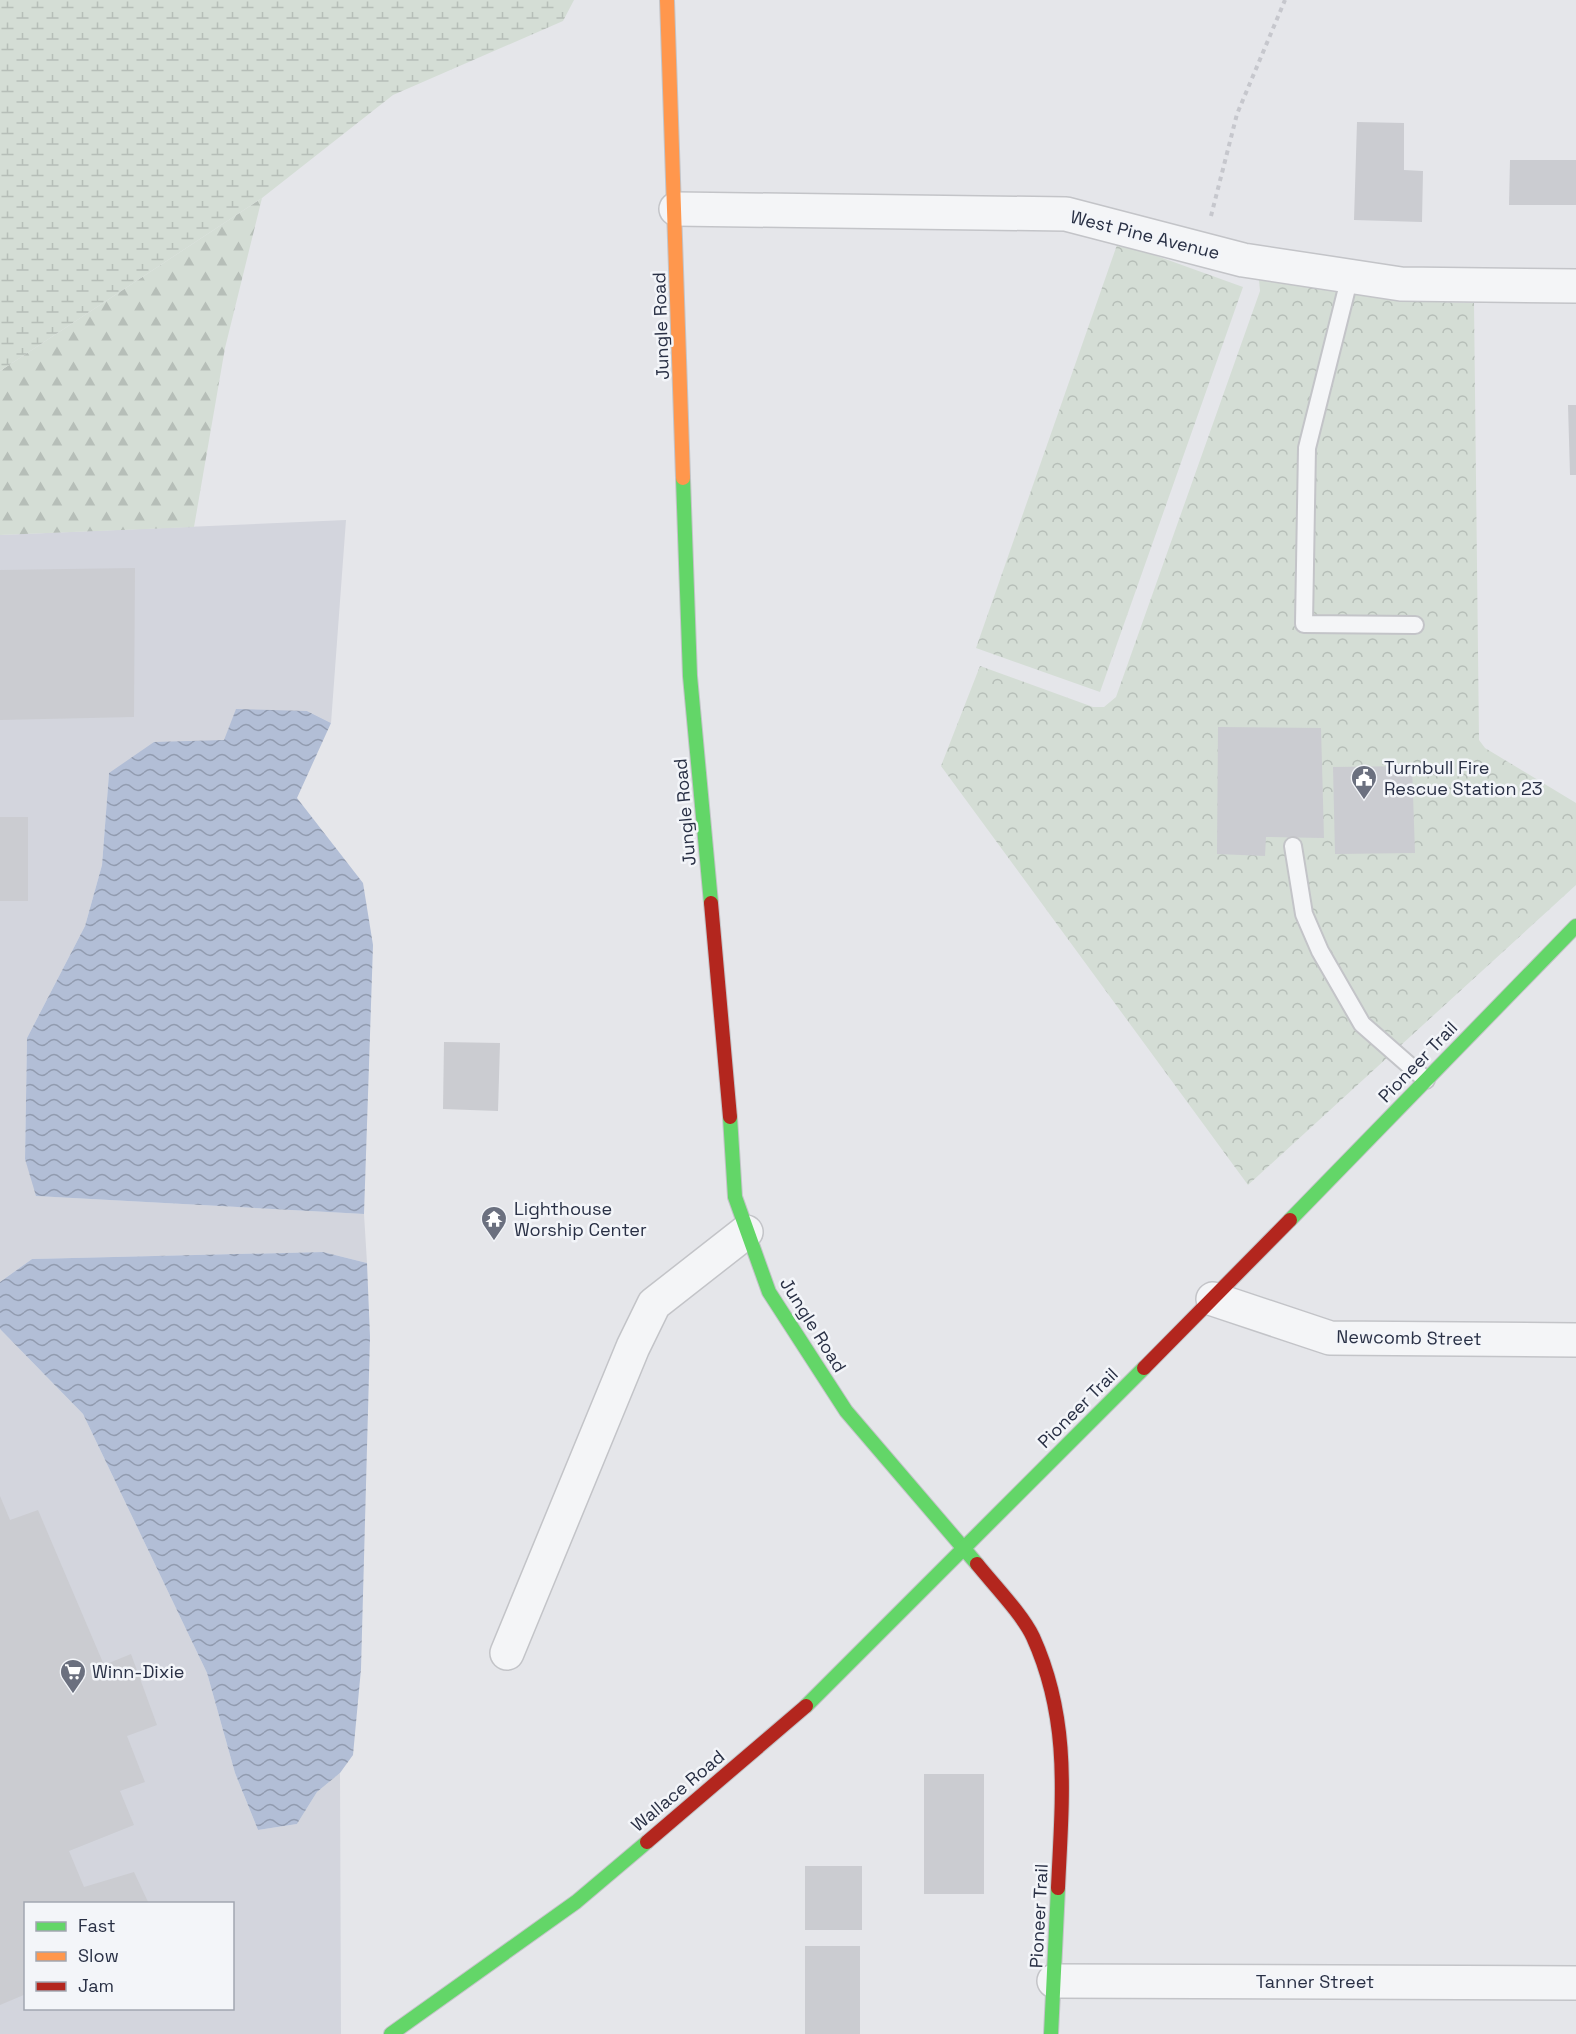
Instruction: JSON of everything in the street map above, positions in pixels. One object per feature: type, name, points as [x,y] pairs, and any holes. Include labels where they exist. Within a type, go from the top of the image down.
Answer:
[{"type":"street","name":"Jungle Road","points":[[667,0],[676,210],[690,676],[729,1095],[735,1197],[769,1292],[846,1411],[964,1547]]},
{"type":"street","name":"West Pine Avenue","points":[[676,210],[1066,214],[1243,260],[1401,284],[1576,286]]},
{"type":"street","name":"Pioneer Trail","points":[[1051,2034],[1064,1768],[1054,1696],[1032,1635],[964,1547],[1212,1299],[1576,926]]},
{"type":"street","points":[[507,1653],[633,1347],[654,1304],[746,1232]]},
{"type":"street","name":"Newcomb Street","points":[[1212,1299],[1330,1338],[1576,1340]]},
{"type":"street","name":"Wallace Road","points":[[391,2034],[576,1902],[809,1703],[964,1547]]},
{"type":"street","name":"Tanner Street","points":[[1054,1981],[1576,1983]]},
{"type":"lane","points":[[1350,276],[1307,448],[1304,624],[1415,625]]},
{"type":"lane","points":[[1293,846],[1304,914],[1320,951],[1362,1024],[1426,1080]]},
{"type":"path","points":[[1209,223],[1237,114],[1285,0]]},
{"type":"shaded area","points":[[346,520],[331,723],[307,711],[224,740],[109,773],[102,865],[85,926],[27,1038],[25,1158],[37,1196],[364,1214],[367,1263],[323,1252],[32,1259],[0,1282],[0,535]]},
{"type":"shaded area","points":[[0,1329],[83,1414],[207,1673],[235,1773],[258,1830],[297,1824],[317,1792],[340,1773],[341,2034],[0,2034]]},
{"type":"green space","points":[[0,0],[574,0],[563,21],[393,95],[262,198],[0,371]]},
{"type":"green space","points":[[262,198],[225,348],[194,527],[0,535],[0,371]]},
{"type":"green space","points":[[1118,242],[1243,287],[1100,692],[976,648]]},
{"type":"green space","points":[[1259,280],[1398,301],[1474,303],[1479,740],[1485,748],[1576,803],[1576,885],[1248,1185],[941,766],[980,666],[1093,707],[1104,707],[1116,697],[1260,291]]},
{"type":"water","points":[[236,709],[307,711],[331,723],[297,798],[363,883],[373,945],[364,1214],[36,1196],[25,1159],[27,1038],[85,926],[102,865],[109,773],[154,742],[224,740]]},
{"type":"water","points":[[323,1252],[367,1263],[370,1337],[361,1669],[353,1755],[340,1773],[317,1792],[297,1824],[258,1830],[235,1773],[207,1673],[83,1414],[0,1329],[0,1282],[32,1259]]},
{"type":"building","points":[[1357,122],[1404,123],[1404,170],[1423,171],[1422,222],[1354,220]]},
{"type":"building","points":[[1510,160],[1576,160],[1576,205],[1509,205]]},
{"type":"building","points":[[1568,405],[1576,405],[1576,475],[1570,475]]},
{"type":"building","points":[[135,568],[134,717],[0,720],[0,570]]},
{"type":"building","points":[[1218,727],[1321,728],[1324,838],[1266,837],[1265,856],[1217,854]]},
{"type":"building","points":[[1412,766],[1415,853],[1335,854],[1333,767]]},
{"type":"building","points":[[0,817],[28,817],[28,901],[0,901]]},
{"type":"building","points":[[444,1042],[500,1043],[498,1111],[443,1109]]},
{"type":"building","name":"Winn-Dixie","points":[[0,1496],[10,1520],[38,1510],[104,1665],[131,1654],[157,1725],[127,1736],[145,1782],[120,1791],[134,1825],[69,1851],[84,1887],[134,1872],[148,1902],[24,1902],[24,1995],[0,2005]]},
{"type":"building","points":[[924,1774],[984,1774],[984,1894],[924,1894]]},
{"type":"building","points":[[805,1866],[862,1866],[862,1930],[805,1930]]},
{"type":"building","points":[[805,1946],[860,1946],[860,2034],[805,2034]]},
{"type":"traffic: fast","points":[[683,478],[690,676],[711,903]]},
{"type":"traffic: fast","points":[[1290,1220],[1576,926]]},
{"type":"traffic: fast","points":[[730,1117],[735,1197],[769,1292],[846,1411],[977,1564]]},
{"type":"traffic: fast","points":[[806,1706],[1144,1368]]},
{"type":"traffic: fast","points":[[391,2034],[576,1902],[647,1842]]},
{"type":"traffic: fast","points":[[1051,2034],[1058,1888]]},
{"type":"traffic: slow","points":[[667,0],[683,478]]},
{"type":"traffic: jam","points":[[711,903],[730,1117]]},
{"type":"traffic: jam","points":[[1144,1368],[1290,1220]]},
{"type":"traffic: jam","points":[[977,1564],[1028,1628],[1045,1668],[1054,1699],[1059,1730],[1062,1792],[1058,1888]]},
{"type":"traffic: jam","points":[[647,1842],[806,1706]]},
{"type":"place","name":"Turnbull Fire Rescue Station 23","points":[[1364,801]]},
{"type":"place","name":"Lighthouse Worship Center","points":[[494,1242]]},
{"type":"place","name":"Winn-Dixie","points":[[73,1695]]}]
